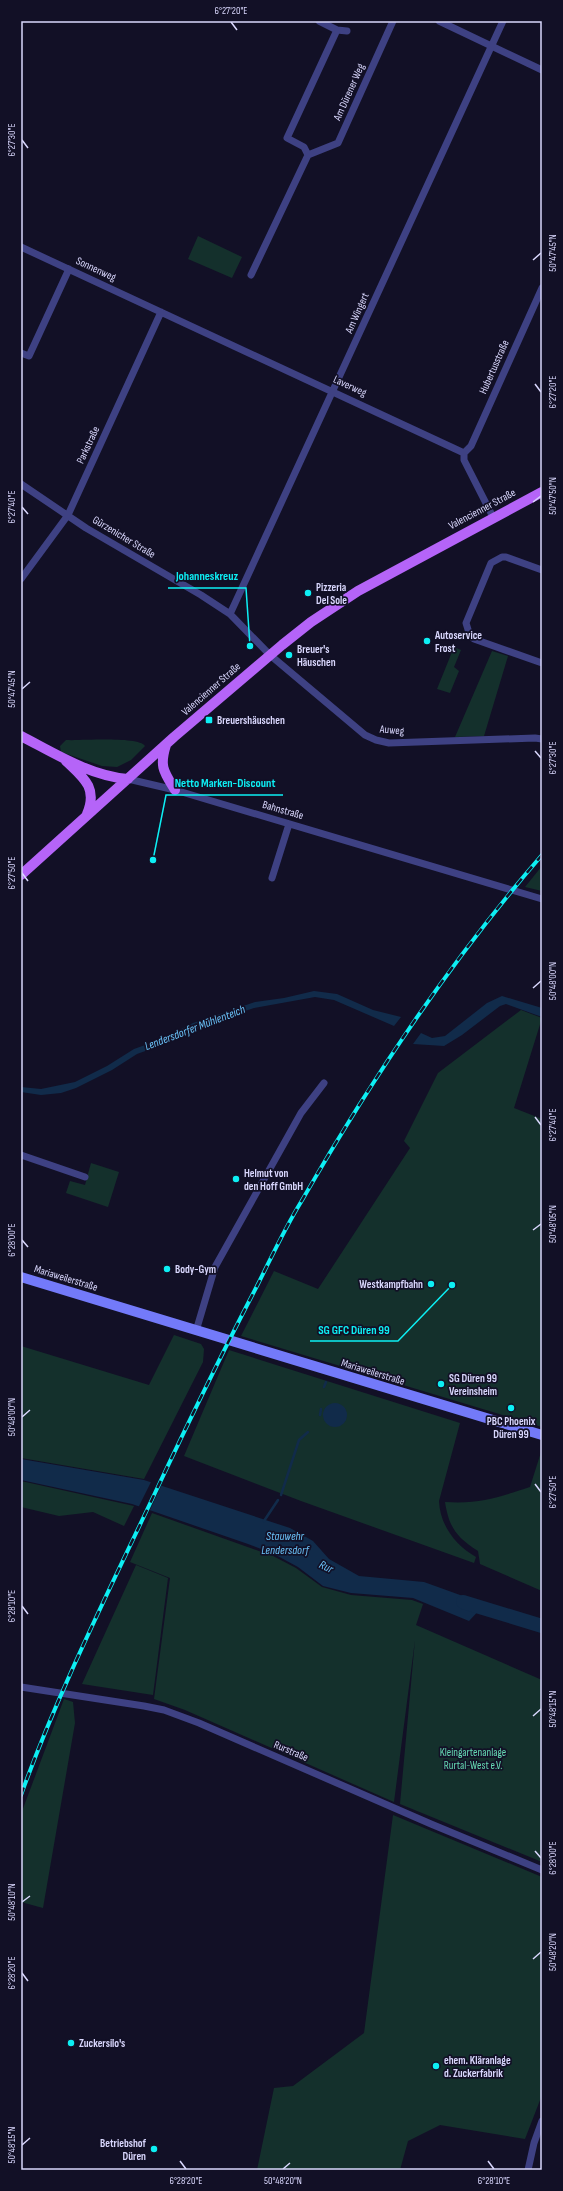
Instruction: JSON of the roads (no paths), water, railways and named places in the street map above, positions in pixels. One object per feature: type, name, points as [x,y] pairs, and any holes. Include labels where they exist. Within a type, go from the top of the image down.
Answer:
[{"type":"main road","name":"Valencienner Straße","points":[[21,875],[167,744],[270,655],[339,602],[493,517],[542,492]]},
{"type":"main road","name":"Bahnstraße","points":[[21,736],[62,757],[101,773],[128,779]]},
{"type":"main road","points":[[167,744],[162,759],[163,770],[175,790]]},
{"type":"main road","points":[[62,757],[83,779],[92,792],[91,804],[86,816]]},
{"type":"main road","name":"Mariaweilerstraße","points":[[21,1277],[542,1435]]},
{"type":"street","points":[[319,21],[337,30],[347,31]]},
{"type":"street","name":"Am Dürener Weg","points":[[308,155],[338,142],[393,21]]},
{"type":"street","points":[[439,21],[542,70]]},
{"type":"street","name":"Am Wingert","points":[[230,614],[334,391],[415,208],[503,21]]},
{"type":"street","points":[[251,275],[308,155],[304,147],[287,138],[337,30]]},
{"type":"street","name":"Sonnenweg","points":[[21,247],[161,312]]},
{"type":"street","points":[[21,353],[29,356],[68,269]]},
{"type":"street","name":"Hubertusstraße","points":[[464,453],[470,446],[542,288]]},
{"type":"street","name":"Laverweg","points":[[161,312],[334,391],[464,453]]},
{"type":"street","name":"Parkstraße","points":[[21,579],[68,515],[161,312]]},
{"type":"street","points":[[464,453],[464,460],[493,517]]},
{"type":"street","name":"Gürzenicher Straße","points":[[21,484],[68,515],[230,614],[270,655]]},
{"type":"street","points":[[542,570],[506,557],[495,560],[491,563],[466,623],[466,628],[474,639],[542,663]]},
{"type":"street","name":"Auweg","points":[[270,655],[364,735],[376,740],[389,743],[522,738],[542,739]]},
{"type":"street","name":"Bahnstraße","points":[[128,779],[175,790],[542,899]]},
{"type":"street","points":[[272,878],[289,824]]},
{"type":"street","points":[[196,1331],[215,1267],[301,1113],[324,1083]]},
{"type":"street","points":[[21,1155],[85,1177]]},
{"type":"street","name":"Rurstraße","points":[[21,1687],[164,1710],[199,1723],[431,1824],[542,1870]]},
{"type":"street","points":[[528,2170],[534,2143],[542,2121]]},
{"type":"water","name":"Lendersdorfer Mühlenteich","points":[[314,991],[337,994],[373,1010],[401,1017],[394,1026],[334,1000],[315,997],[254,1008],[210,1023],[162,1045],[137,1054],[112,1070],[76,1088],[61,1093],[41,1095],[21,1092],[21,1087],[41,1089],[75,1082],[107,1066],[134,1049],[162,1039],[193,1023],[255,1002],[284,998]]},
{"type":"water","points":[[502,996],[542,1008],[542,1017],[506,1004],[500,1006],[462,1035],[444,1046],[413,1044],[421,1033],[432,1038],[445,1036],[487,1003]]},
{"type":"water","points":[[335,1403],[340,1404],[346,1410],[346,1420],[340,1426],[335,1427],[330,1426],[324,1420],[323,1415],[324,1410],[330,1404]]},
{"type":"water","name":"Stauwehr Lendersdorf","points":[[21,1459],[144,1480],[290,1528],[313,1541],[329,1559],[359,1576],[424,1582],[485,1604],[469,1621],[413,1598],[351,1593],[323,1586],[298,1567],[274,1554],[248,1544],[132,1504],[21,1480]]},
{"type":"waterway","points":[[324,1387],[326,1382]]},
{"type":"waterway","points":[[320,1415],[321,1409]]},
{"type":"waterway","points":[[281,1495],[299,1440],[308,1432]]},
{"type":"waterway","points":[[264,1521],[278,1500]]},
{"type":"waterway","name":"Rur","points":[[463,1602],[542,1626]]},
{"type":"railway","points":[[21,1795],[51,1718],[102,1605],[205,1388],[290,1222],[355,1111],[413,1022],[475,937],[542,855]]},
{"type":"place","name":"Pizzeria Del Sole","points":[[308,593]]},
{"type":"place","name":"Autoservice Frost","points":[[427,641]]},
{"type":"place","name":"Johanneskreuz","points":[[250,646]]},
{"type":"place","name":"Breuer's Häuschen","points":[[289,655]]},
{"type":"place","name":"Breuershäuschen","points":[[209,720]]},
{"type":"place","name":"Netto Marken-Discount","points":[[153,860]]},
{"type":"place","name":"Helmut von den Hoff GmbH","points":[[236,1179]]},
{"type":"place","name":"Body-Gym","points":[[167,1269]]},
{"type":"place","name":"Westkampfbahn","points":[[431,1284]]},
{"type":"place","name":"SG GFC Düren 99","points":[[452,1285]]},
{"type":"place","name":"SG Düren 99 Vereinsheim","points":[[441,1384]]},
{"type":"place","name":"PBC Phoenix Düren 99","points":[[511,1408]]},
{"type":"place","name":"Zuckersilo's","points":[[71,2043]]},
{"type":"place","name":"ehem. Kläranlage d. Zuckerfabrik","points":[[436,2066]]},
{"type":"place","name":"Betriebshof Düren","points":[[154,2149]]},
{"type":"park label","name":"Kleingartenanlage Rurtal-West e.V.","points":[[473,1758]]}]
